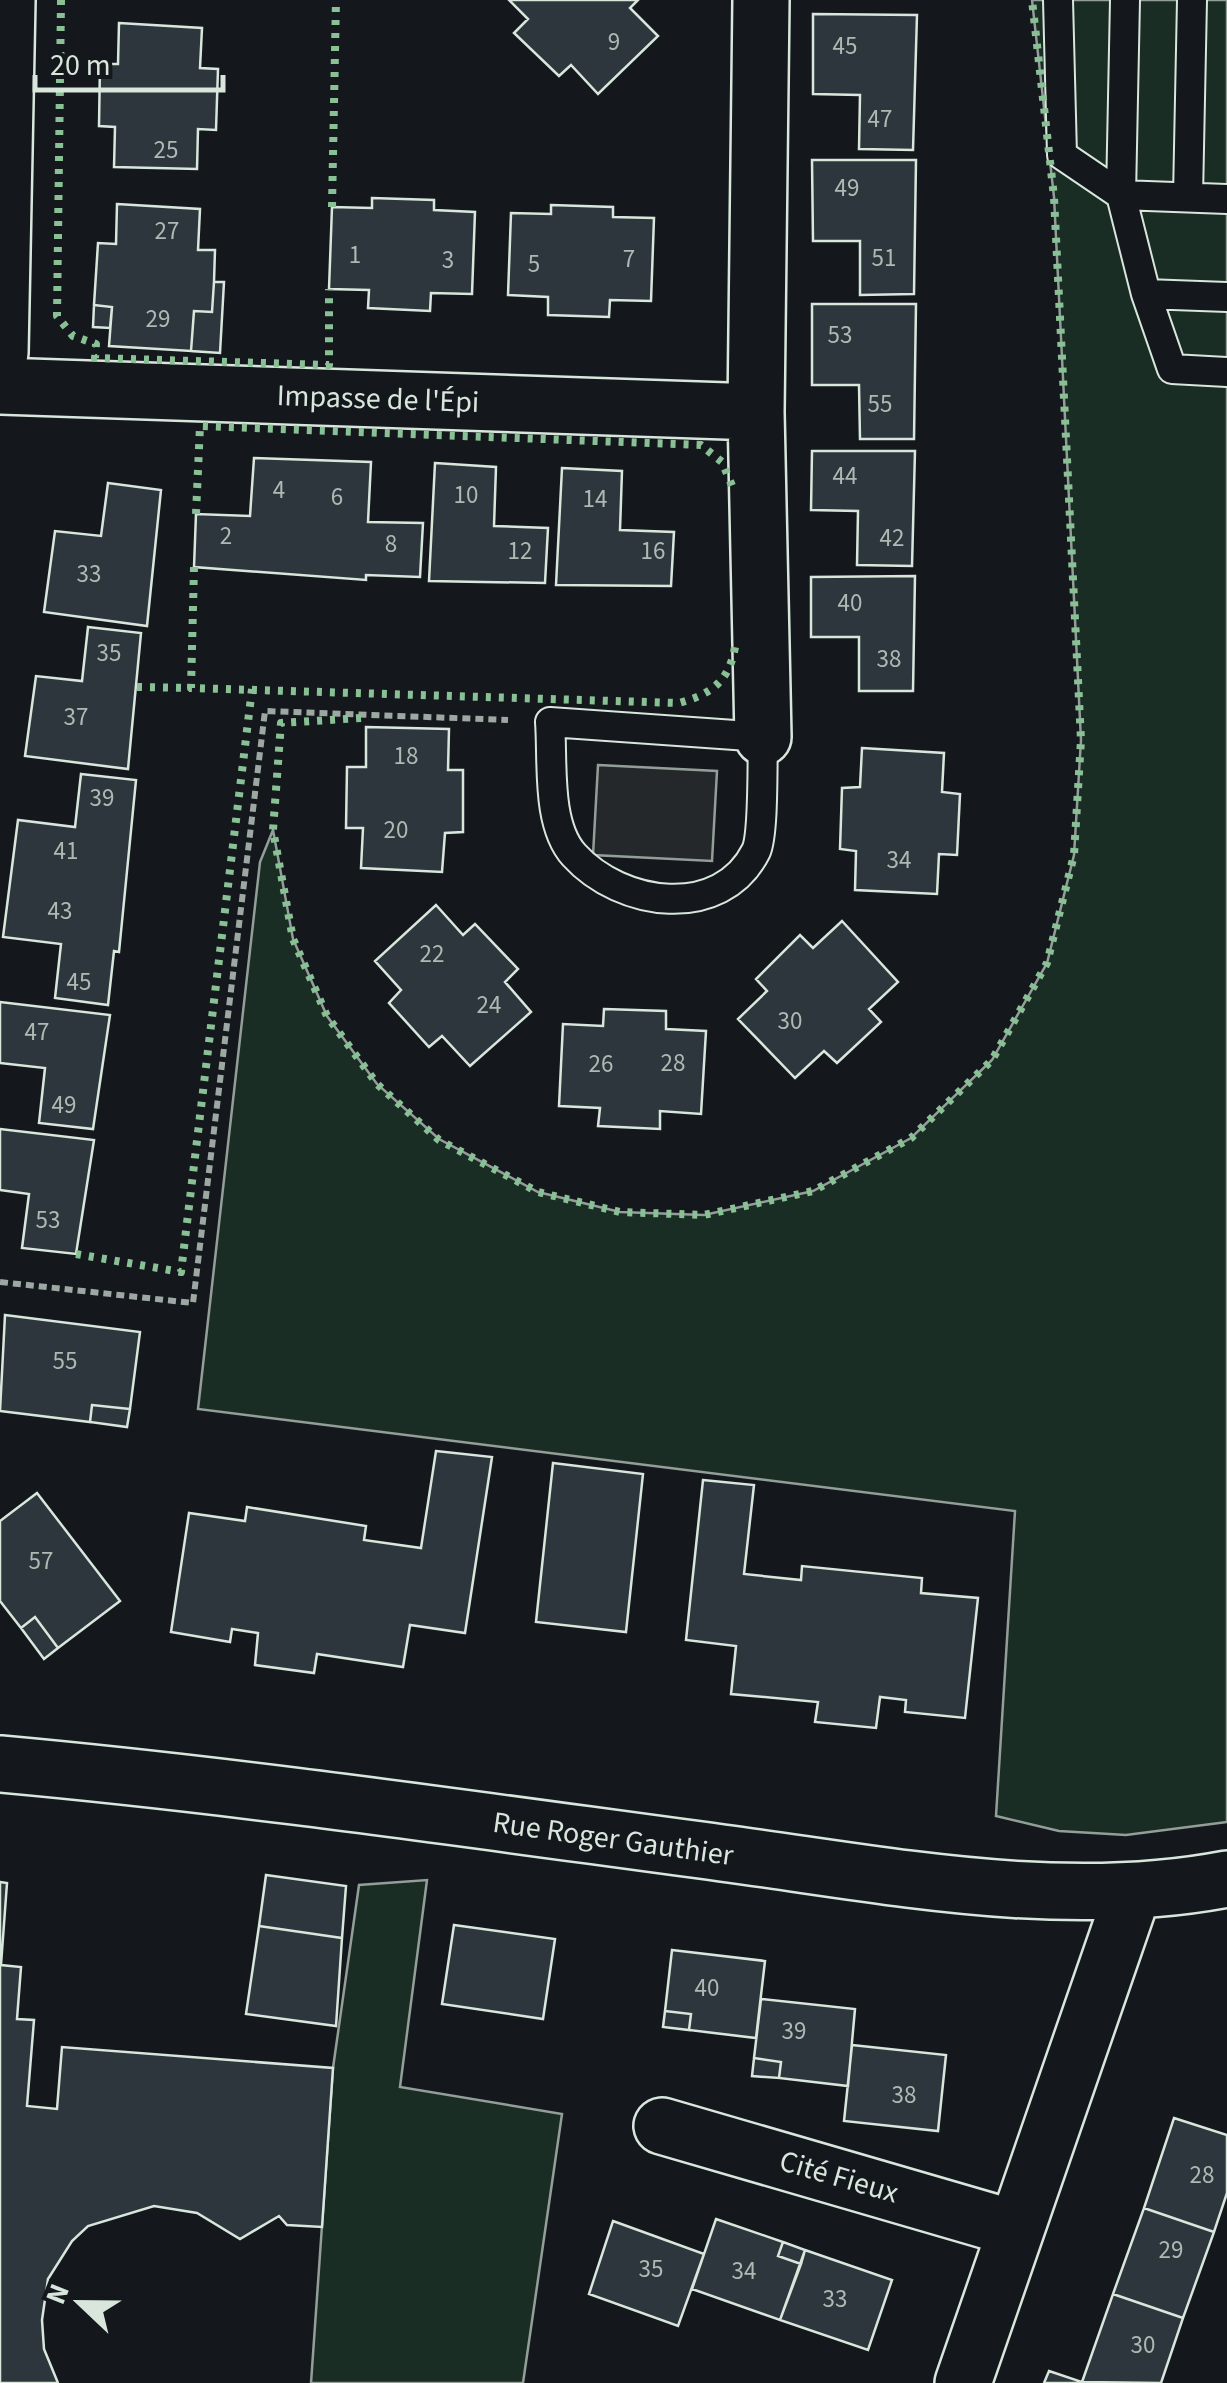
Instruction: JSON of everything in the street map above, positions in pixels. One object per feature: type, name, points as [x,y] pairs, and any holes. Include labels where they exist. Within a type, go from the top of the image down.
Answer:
[{"type":"street","points":[[0,353],[7,0]]},
{"type":"street","points":[[761,0],[756,412],[763,736]]},
{"type":"street","name":"Impasse de l'Épi","points":[[0,386],[756,412]]},
{"type":"street","name":"Rue Roger Gauthier","points":[[0,1764],[153,1778],[978,1887],[1133,1892],[1227,1879]]},
{"type":"street","points":[[963,2383],[1133,1892]]},
{"type":"street","name":"Cité Fieux","points":[[662,2126],[1016,2228]]},
{"type":"lane","points":[[1058,0],[1062,155],[1121,195],[1227,200]]},
{"type":"lane","points":[[1124,0],[1121,195],[1146,294],[1172,369],[1227,372]]},
{"type":"lane","points":[[1188,197],[1192,0]]},
{"type":"lane","points":[[1146,294],[1227,296]]},
{"type":"lane","points":[[550,722],[763,736],[758,848],[728,887],[686,900],[651,897],[616,887],[572,854],[556,815],[550,722]]},
{"type":"path","points":[[0,1282],[193,1303],[265,711],[550,722]]},
{"type":"green space","points":[[1032,0],[1227,0],[1227,1822],[1126,1835],[1059,1831],[996,1816],[1015,1511],[198,1409],[260,862],[273,830],[293,939],[327,1016],[377,1084],[439,1139],[538,1192],[620,1212],[704,1215],[813,1191],[911,1138],[992,1060],[1047,963],[1074,855],[1081,740],[1054,197]]},
{"type":"green space","points":[[427,1880],[400,2087],[562,2114],[523,2383],[311,2383],[333,2068],[359,1885]]},
{"type":"shaded area","points":[[598,765],[717,771],[712,861],[593,855]]},
{"type":"building","points":[[509,0],[638,0],[630,8],[658,36],[598,94],[571,65],[559,76],[514,33],[528,19]]},
{"type":"building","points":[[813,14],[917,15],[913,150],[859,149],[860,95],[813,94]]},
{"type":"building","points":[[119,23],[202,28],[200,68],[218,69],[216,130],[198,129],[197,169],[114,167],[115,127],[99,126],[100,64],[118,64]]},
{"type":"building","points":[[812,160],[916,160],[914,294],[860,295],[860,241],[813,241]]},
{"type":"building","points":[[372,198],[434,200],[434,210],[475,212],[472,294],[431,293],[430,311],[368,308],[369,290],[329,289],[332,207],[372,208]]},
{"type":"building","points":[[117,204],[200,209],[198,250],[215,250],[214,282],[212,312],[194,311],[191,351],[109,346],[112,307],[94,305],[98,243],[116,244]]},
{"type":"building","points":[[551,205],[613,207],[613,217],[654,218],[651,301],[610,300],[609,317],[548,315],[548,297],[508,295],[511,213],[551,214]]},
{"type":"building","points":[[214,282],[224,282],[220,353],[191,351],[194,311],[212,312]]},
{"type":"building","points":[[812,304],[916,304],[914,439],[860,439],[859,385],[812,385]]},
{"type":"building","points":[[94,305],[112,307],[110,328],[93,327]]},
{"type":"building","points":[[812,451],[915,451],[912,566],[857,565],[858,511],[811,510]]},
{"type":"building","points":[[254,458],[371,462],[368,522],[423,523],[420,577],[366,575],[366,580],[194,567],[196,514],[250,516]]},
{"type":"building","points":[[435,463],[496,467],[494,526],[548,528],[545,583],[429,581]]},
{"type":"building","points":[[562,468],[622,471],[620,530],[674,532],[671,586],[556,585]]},
{"type":"building","points":[[108,483],[161,490],[147,626],[44,612],[55,531],[101,536]]},
{"type":"building","points":[[915,576],[913,691],[859,691],[859,637],[811,637],[811,577]]},
{"type":"building","points":[[88,627],[141,633],[128,769],[25,756],[36,676],[82,681]]},
{"type":"building","points":[[366,727],[449,729],[448,770],[463,770],[463,832],[445,833],[442,872],[361,868],[363,828],[346,828],[347,767],[366,767]]},
{"type":"building","points":[[862,748],[944,753],[942,792],[960,794],[957,855],[939,854],[937,894],[855,890],[856,851],[840,849],[842,788],[860,787]]},
{"type":"building","points":[[81,774],[136,780],[119,952],[114,951],[108,1005],[55,998],[61,944],[3,937],[18,820],[75,827]]},
{"type":"building","points":[[436,905],[463,935],[475,924],[518,969],[505,982],[531,1012],[470,1066],[442,1036],[429,1047],[389,1003],[401,990],[375,961]]},
{"type":"building","points":[[842,921],[898,982],[869,1009],[881,1022],[837,1063],[824,1051],[795,1078],[738,1019],[767,991],[756,979],[800,935],[813,948]]},
{"type":"building","points":[[0,1002],[110,1015],[93,1129],[39,1123],[45,1068],[0,1063]]},
{"type":"building","points":[[604,1009],[666,1011],[666,1029],[706,1031],[701,1114],[660,1111],[660,1129],[598,1126],[600,1108],[559,1106],[563,1024],[603,1026]]},
{"type":"building","points":[[0,1129],[94,1140],[76,1254],[22,1248],[29,1194],[0,1190]]},
{"type":"building","points":[[5,1315],[140,1332],[130,1409],[92,1405],[90,1422],[0,1411]]},
{"type":"building","points":[[92,1405],[130,1409],[127,1427],[90,1422]]},
{"type":"building","points":[[436,1451],[492,1457],[465,1633],[410,1625],[403,1667],[317,1654],[314,1673],[255,1665],[258,1633],[232,1629],[230,1642],[171,1632],[189,1513],[245,1521],[247,1507],[366,1526],[364,1540],[421,1548]]},
{"type":"building","points":[[553,1463],[643,1474],[626,1632],[536,1622]]},
{"type":"building","points":[[703,1480],[754,1485],[744,1574],[801,1580],[802,1566],[922,1578],[921,1593],[978,1598],[965,1718],[905,1712],[906,1700],[880,1697],[876,1728],[815,1722],[818,1702],[731,1694],[736,1646],[686,1640]]},
{"type":"building","points":[[37,1493],[120,1601],[58,1648],[35,1617],[21,1628],[0,1601],[0,1521]]},
{"type":"building","points":[[35,1617],[58,1648],[44,1659],[21,1628]]},
{"type":"building","points":[[266,1875],[346,1886],[342,1938],[259,1926]]},
{"type":"building","points":[[0,1882],[7,1883],[1,1965],[21,1967],[17,2019],[34,2020],[27,2106],[57,2109],[62,2047],[333,2068],[322,2227],[287,2225],[279,2216],[240,2239],[197,2213],[154,2206],[88,2226],[72,2241],[48,2279],[42,2320],[44,2349],[58,2383],[0,2383]]},
{"type":"building","points":[[454,1925],[555,1939],[543,2019],[442,2004]]},
{"type":"building","points":[[259,1926],[342,1938],[336,2026],[246,2014]]},
{"type":"building","points":[[672,1950],[765,1961],[756,2038],[689,2030],[691,2014],[665,2011]]},
{"type":"building","points":[[761,1999],[855,2009],[848,2086],[779,2078],[781,2062],[754,2058]]},
{"type":"building","points":[[665,2011],[691,2014],[689,2030],[663,2027]]},
{"type":"building","points":[[852,2045],[946,2055],[938,2131],[844,2121]]},
{"type":"building","points":[[754,2058],[781,2062],[779,2078],[752,2076]]},
{"type":"building","points":[[1174,2118],[1227,2135],[1227,2193],[1214,2232],[1144,2208]]},
{"type":"building","points":[[1144,2208],[1214,2232],[1183,2318],[1113,2294]]},
{"type":"building","points":[[716,2219],[783,2242],[778,2256],[801,2264],[780,2320],[692,2289]]},
{"type":"building","points":[[613,2221],[704,2254],[678,2326],[589,2294]]},
{"type":"building","points":[[783,2242],[805,2250],[801,2264],[778,2256]]},
{"type":"building","points":[[805,2250],[892,2280],[868,2350],[780,2320]]},
{"type":"building","points":[[1113,2294],[1183,2318],[1161,2383],[1082,2382]]},
{"type":"building","points":[[1049,2371],[1082,2382],[1083,2383],[1044,2383]]},
{"type":"hedge","points":[[61,0],[57,316],[73,336],[96,344],[95,358],[329,365],[329,289]]},
{"type":"hedge","points":[[332,207],[336,0]]},
{"type":"hedge","points":[[361,718],[281,723],[273,830],[293,939],[327,1016],[377,1084],[439,1140],[538,1192],[620,1212],[704,1215],[813,1191],[911,1138],[992,1060],[1047,963],[1074,855],[1081,740],[1054,197],[1032,0]]},
{"type":"hedge","points":[[196,514],[200,426],[701,445],[722,462],[733,488]]},
{"type":"hedge","points":[[194,567],[191,688],[679,703],[717,685],[728,669],[735,647]]},
{"type":"hedge","points":[[137,687],[191,688]]},
{"type":"hedge","points":[[76,1254],[181,1272],[252,689]]}]
